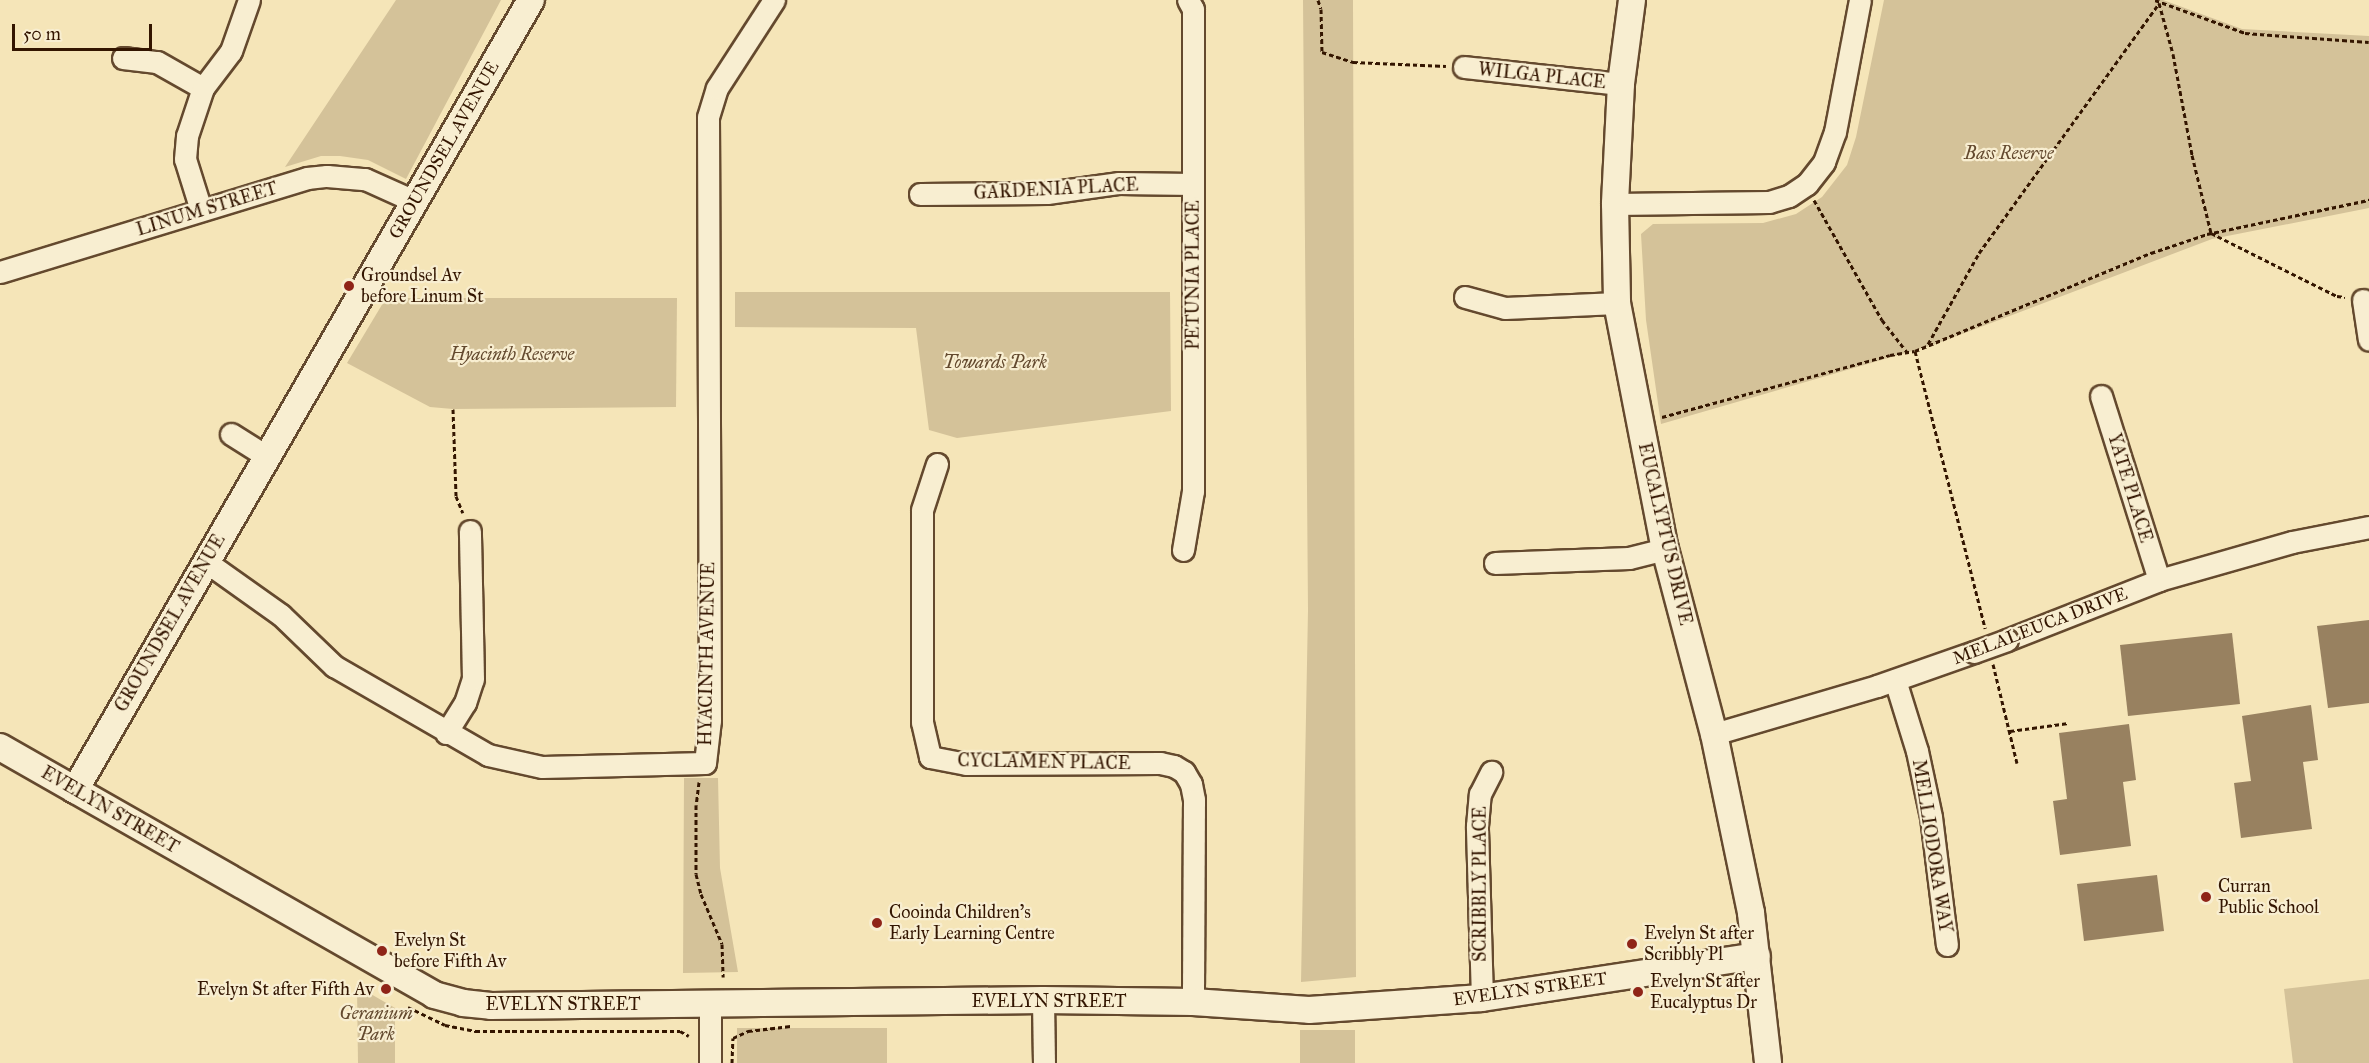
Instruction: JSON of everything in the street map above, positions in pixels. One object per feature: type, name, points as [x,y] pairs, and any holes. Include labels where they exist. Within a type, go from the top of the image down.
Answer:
[{"type":"street","points":[[201,210],[185,159],[187,136],[203,88],[231,51],[249,0]]},
{"type":"street","name":"GROUNDSEL AVENUE","points":[[75,790],[205,561],[531,0]]},
{"type":"street","name":"HYACINTH AVENUE","points":[[205,561],[280,615],[334,666],[488,756],[542,767],[705,764],[710,720],[708,117],[717,88],[774,0]]},
{"type":"street","name":"PETUNIA PLACE","points":[[1183,550],[1193,491],[1193,9],[1188,0]]},
{"type":"street","name":"EUCALYPTUS DRIVE","points":[[1632,0],[1621,84],[1615,204],[1617,303],[1665,549],[1714,734],[1756,950],[1768,1063]]},
{"type":"street","points":[[1615,204],[1769,202],[1789,196],[1807,184],[1824,162],[1835,132],[1860,0]]},
{"type":"street","points":[[123,58],[157,62],[203,88]]},
{"type":"street","name":"WILGA PLACE","points":[[1464,67],[1621,84]]},
{"type":"street","name":"LINUM STREET","points":[[0,272],[307,178],[327,176],[365,179],[414,201]]},
{"type":"street","name":"GARDENIA PLACE","points":[[920,194],[1047,193],[1119,183],[1193,184]]},
{"type":"street","points":[[1465,297],[1505,308],[1617,303]]},
{"type":"street","points":[[2362,300],[2369,340]]},
{"type":"street","name":"YATE PLACE","points":[[2101,396],[2159,580]]},
{"type":"street","points":[[231,434],[266,456]]},
{"type":"street","name":"CYCLAMEN PLACE","points":[[937,464],[922,510],[922,722],[930,757],[966,764],[1160,763],[1184,772],[1191,784],[1194,800],[1193,1002]]},
{"type":"street","name":"MELALEUCA DRIVE","points":[[1714,734],[1894,680],[2007,640],[2159,580],[2292,542],[2369,527]]},
{"type":"street","points":[[446,733],[465,703],[473,679],[470,531]]},
{"type":"street","points":[[1495,562],[1629,558],[1665,549]]},
{"type":"street","name":"MELLIODORA WAY","points":[[1894,680],[1917,751],[1931,817],[1947,945]]},
{"type":"street","name":"EVELYN STREET","points":[[0,747],[434,995],[463,1004],[491,1006],[1043,1000],[1193,1002],[1481,991],[1756,950]]},
{"type":"street","name":"SCRIBBLY PLACE","points":[[1481,991],[1477,826],[1480,794],[1491,772]]},
{"type":"street","points":[[1043,1000],[1044,1063]]},
{"type":"street","points":[[710,1003],[710,1063]]},
{"type":"path","points":[[1318,0],[1322,9],[1322,52],[1353,62],[1464,67]]},
{"type":"path","points":[[2157,1],[2245,33],[2369,42]]},
{"type":"path","points":[[2157,1],[2173,54],[2192,155],[2211,233],[2337,296],[2362,300]]},
{"type":"path","points":[[1927,345],[1979,253],[2157,1]]},
{"type":"path","points":[[1813,198],[1882,320],[1907,352]]},
{"type":"path","points":[[1656,419],[1693,407],[1916,351],[2151,254],[2211,233],[2369,200]]},
{"type":"path","points":[[1916,351],[1985,630]]},
{"type":"path","points":[[453,409],[456,496],[470,531]]},
{"type":"path","points":[[1993,664],[2017,762]]},
{"type":"path","points":[[2010,731],[2068,723]]},
{"type":"path","points":[[705,764],[696,805],[696,874],[701,894],[722,944],[723,977]]},
{"type":"path","points":[[732,1063],[733,1038]]},
{"type":"green space","points":[[396,0],[501,0],[406,179],[368,160],[340,156],[321,156],[285,167]]},
{"type":"green space","points":[[1303,0],[1353,0],[1356,977],[1301,982],[1308,610]]},
{"type":"green space","name":"Bass Reserve","points":[[1884,0],[2163,0],[2242,29],[2369,36],[2369,208],[2212,239],[1933,345],[1661,424],[1646,320],[1641,234],[1653,224],[1763,223],[1796,214],[1822,197],[1847,165],[1856,137]]},
{"type":"green space","name":"Towards Park","points":[[735,292],[1170,292],[1171,411],[957,438],[929,430],[916,328],[735,327]]},
{"type":"green space","name":"Hyacinth Reserve","points":[[386,298],[677,298],[676,407],[453,409],[430,407],[347,363]]},
{"type":"green space","points":[[684,778],[718,778],[720,868],[738,972],[683,973]]},
{"type":"green space","points":[[2369,979],[2369,1063],[2293,1063],[2284,989]]},
{"type":"green space","name":"Geranium Park","points":[[357,986],[395,1008],[395,1063],[358,1063]]},
{"type":"green space","points":[[737,1028],[887,1028],[887,1063],[737,1063]]},
{"type":"green space","points":[[1300,1030],[1355,1030],[1355,1063],[1300,1063]]},
{"type":"building","points":[[2369,620],[2369,703],[2328,708],[2317,626]]},
{"type":"building","points":[[2232,633],[2240,704],[2128,716],[2120,645]]},
{"type":"building","points":[[2311,705],[2318,760],[2303,762],[2312,829],[2241,838],[2234,783],[2251,781],[2242,716]]},
{"type":"building","points":[[2129,724],[2136,780],[2123,782],[2131,846],[2060,855],[2053,801],[2067,799],[2059,733]]},
{"type":"building","points":[[2157,875],[2164,931],[2084,941],[2077,884]]},
{"type":"place","name":"Groundsel Av before Linum St","points":[[349,286]]},
{"type":"place","name":"Curran Public School","points":[[2206,897]]},
{"type":"place","name":"Cooinda Children’s Early Learning Centre","points":[[877,923]]},
{"type":"place","name":"Evelyn St after Scribbly Pl","points":[[1632,944]]},
{"type":"place","name":"Evelyn St before Fifth Av","points":[[382,951]]},
{"type":"place","name":"Evelyn St after Fifth Av","points":[[386,989]]},
{"type":"place","name":"Evelyn St after Eucalyptus Dr","points":[[1638,992]]}]
